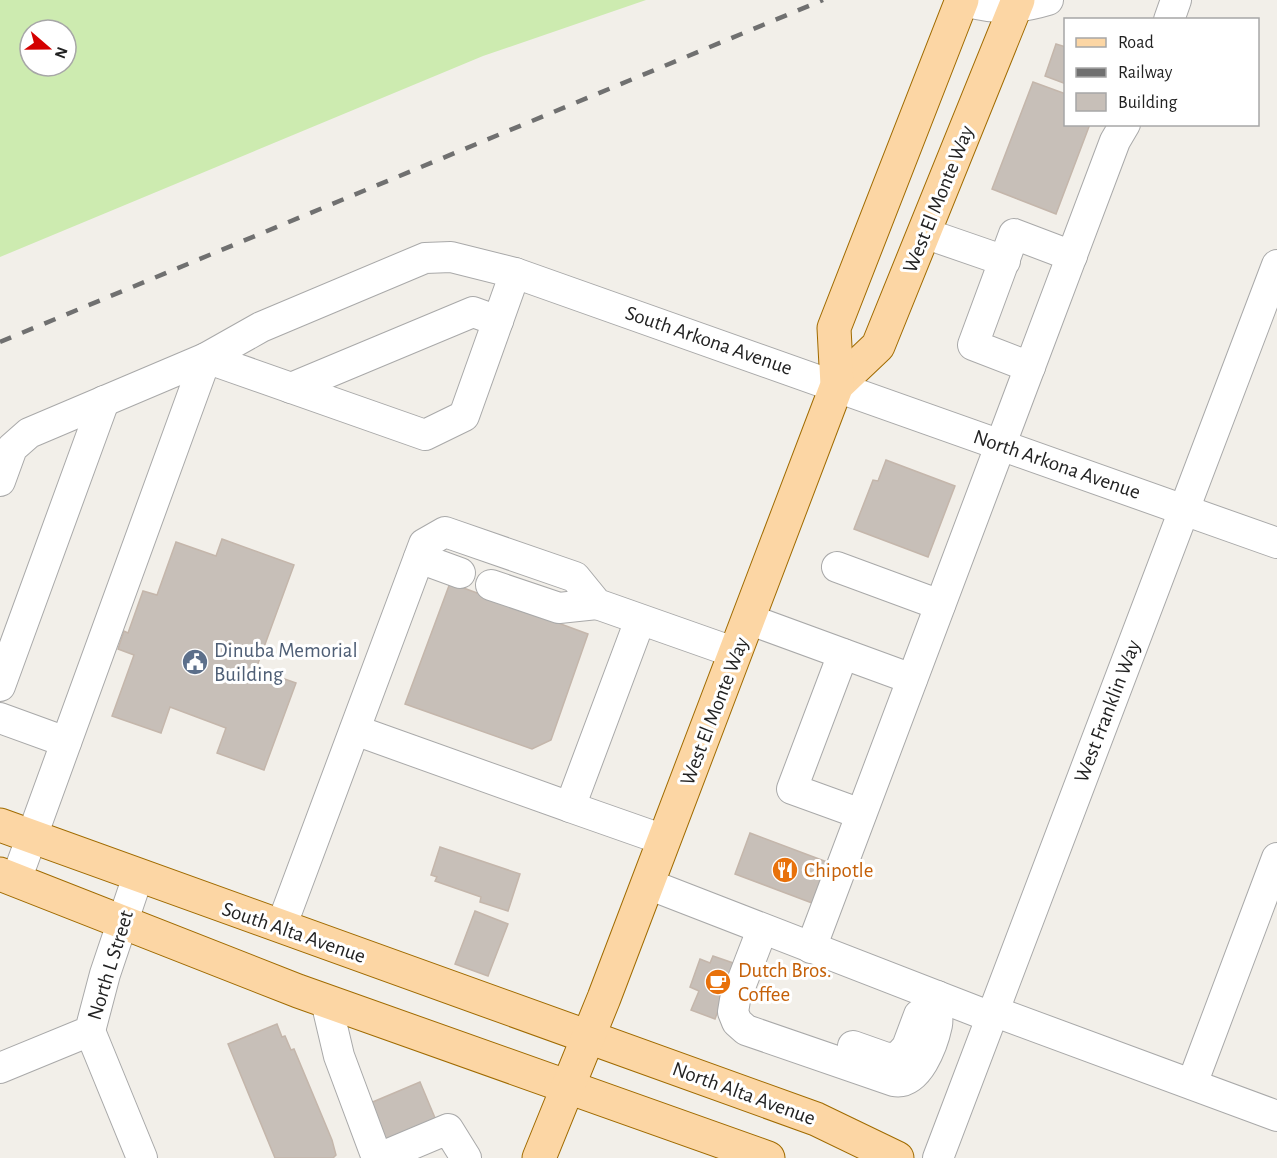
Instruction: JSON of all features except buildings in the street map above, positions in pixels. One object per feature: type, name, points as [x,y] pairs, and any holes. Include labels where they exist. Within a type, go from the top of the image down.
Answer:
[{"type":"main road","name":"West El Monte Way","points":[[539,1158],[648,884],[837,385],[834,328],[962,0]]},
{"type":"main road","name":"West El Monte Way","points":[[837,385],[878,346],[1016,4]]},
{"type":"main road","name":"South Alta Avenue","points":[[0,825],[588,1035]]},
{"type":"main road","points":[[8,877],[121,924],[326,1001],[768,1158]]},
{"type":"main road","name":"North Alta Avenue","points":[[588,1035],[816,1119],[897,1158]]},
{"type":"street","points":[[962,0],[987,7],[1048,0]]},
{"type":"street","points":[[1170,18],[1176,0]]},
{"type":"street","points":[[811,948],[1115,141],[1124,126]]},
{"type":"street","points":[[924,233],[1005,261]]},
{"type":"street","points":[[1030,367],[973,345],[1014,234],[1072,256]]},
{"type":"street","name":"South Arkona Avenue","points":[[0,481],[12,448],[28,433],[206,358],[261,327],[425,258],[451,256],[515,273],[837,385]]},
{"type":"street","name":"West Franklin Way","points":[[938,1158],[1277,265]]},
{"type":"street","points":[[8,877],[31,836],[206,358],[425,435],[464,416],[515,273]]},
{"type":"street","points":[[291,388],[473,312],[498,321]]},
{"type":"street","name":"North Arkona Avenue","points":[[837,385],[1277,543]]},
{"type":"street","points":[[0,686],[104,401]]},
{"type":"street","points":[[281,927],[424,544],[445,532],[575,578],[597,604]]},
{"type":"street","points":[[419,558],[460,573]]},
{"type":"street","points":[[837,567],[940,605]]},
{"type":"street","points":[[491,585],[559,608],[597,604],[736,653]]},
{"type":"street","points":[[570,807],[640,620]]},
{"type":"street","points":[[748,620],[912,679]]},
{"type":"street","points":[[843,654],[792,789],[861,814]]},
{"type":"street","points":[[0,718],[66,742]]},
{"type":"street","points":[[356,730],[664,840]]},
{"type":"street","points":[[1192,1084],[1277,858]]},
{"type":"street","name":"North L Street","points":[[0,1068],[90,1031],[121,924],[138,876]]},
{"type":"street","points":[[648,884],[811,948],[936,1001],[992,1014],[1277,1116]]},
{"type":"street","points":[[762,930],[733,1012],[741,1027],[894,1081],[904,1082],[914,1076],[921,1066],[937,1024],[936,1001]]},
{"type":"street","points":[[326,1001],[339,1056],[378,1158],[448,1129],[466,1158]]},
{"type":"street","points":[[90,1031],[142,1158]]},
{"type":"green space","points":[[0,0],[646,0],[483,56],[0,257]]},
{"type":"railway","points":[[0,342],[823,0]]},
{"type":"place","name":"Dinuba Memorial Building","points":[[195,662]]},
{"type":"place","name":"Chipotle","points":[[785,870]]},
{"type":"place","name":"Dutch Bros. Coffee","points":[[718,982]]}]
